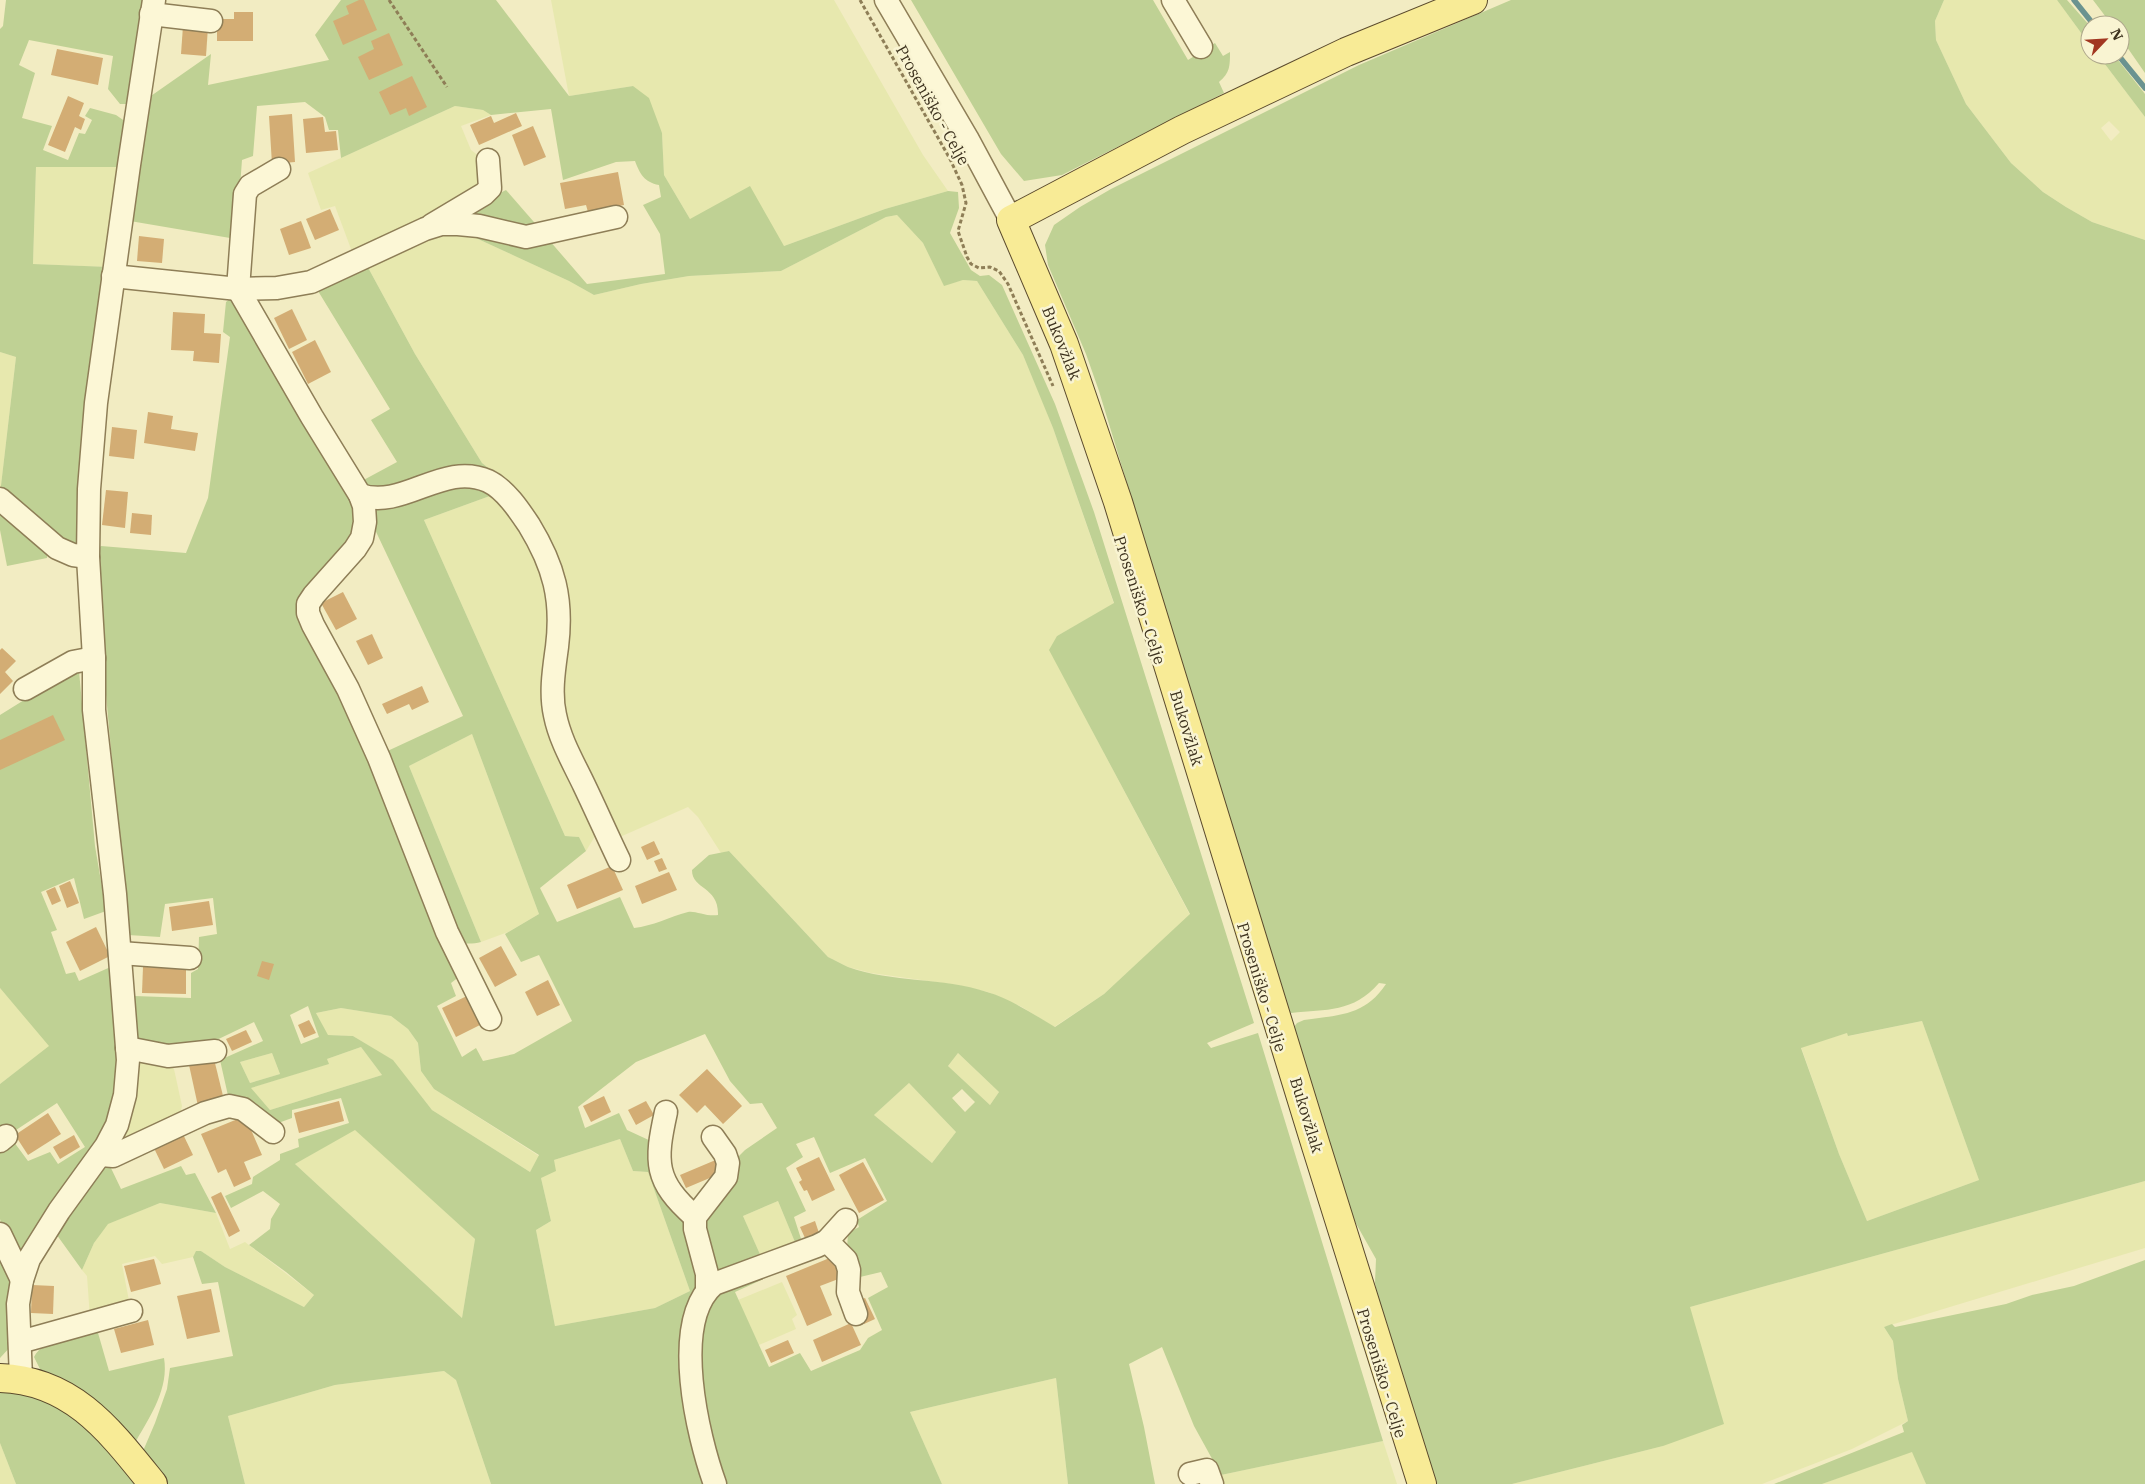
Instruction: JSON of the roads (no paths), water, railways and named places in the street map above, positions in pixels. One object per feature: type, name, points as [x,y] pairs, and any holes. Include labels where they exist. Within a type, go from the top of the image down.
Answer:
[{"type":"main road","points":[[1011,220],[1182,130],[1346,52],[1473,0]]},
{"type":"main road","name":"Bukovžlak","points":[[1011,220],[1064,344],[1115,493],[1422,1484]]},
{"type":"main road","points":[[11,1378],[81,1405],[113,1435],[154,1484]]},
{"type":"street","name":"Bukovžlak","points":[[886,0],[967,138],[1011,220]]},
{"type":"street","points":[[1173,0],[1201,47]]},
{"type":"street","points":[[11,1378],[20,1342],[18,1304],[22,1280],[29,1259],[59,1211],[101,1155],[117,1125],[123,1102],[128,1060],[115,894],[94,710],[94,658],[88,557],[89,489],[96,403],[153,7],[211,21]]},
{"type":"street","points":[[114,276],[238,289],[277,288],[310,282],[425,229],[484,194],[490,188],[488,160]]},
{"type":"street","points":[[279,169],[250,186],[245,194],[238,289],[312,417],[360,495],[365,522],[362,538],[356,549],[311,599],[308,604],[308,613],[348,689],[375,749],[447,932],[490,1019]]},
{"type":"street","points":[[425,229],[441,224],[458,224],[479,226],[526,237],[616,218]]},
{"type":"street","points":[[360,495],[372,499],[385,499],[450,476],[477,478],[495,485],[525,519],[542,546],[558,592],[560,618],[552,686],[554,714],[566,749],[619,860]]},
{"type":"street","points":[[0,499],[57,548],[73,555],[88,557]]},
{"type":"street","points":[[25,689],[72,662],[94,658]]},
{"type":"street","points":[[120,953],[190,958]]},
{"type":"street","points":[[127,1048],[168,1056],[215,1051]]},
{"type":"street","points":[[101,1155],[112,1156],[205,1113],[229,1106],[243,1109],[273,1132]]},
{"type":"street","points":[[666,1112],[658,1147],[659,1164],[663,1178],[670,1191],[695,1217]]},
{"type":"street","points":[[713,1137],[725,1154],[728,1163],[726,1177],[695,1217],[695,1229],[707,1274],[707,1290],[694,1322],[690,1362],[697,1425],[715,1484]]},
{"type":"street","points":[[707,1290],[714,1284],[827,1241],[846,1220]]},
{"type":"street","points":[[0,1234],[22,1280]]},
{"type":"street","points":[[827,1241],[846,1260],[848,1292],[856,1314]]},
{"type":"street","points":[[20,1342],[131,1311]]},
{"type":"street","points":[[1190,1474],[1207,1470],[1212,1484]]},
{"type":"waterway","points":[[2074,0],[2086,15]]},
{"type":"waterway","points":[[2126,65],[2145,88]]}]
